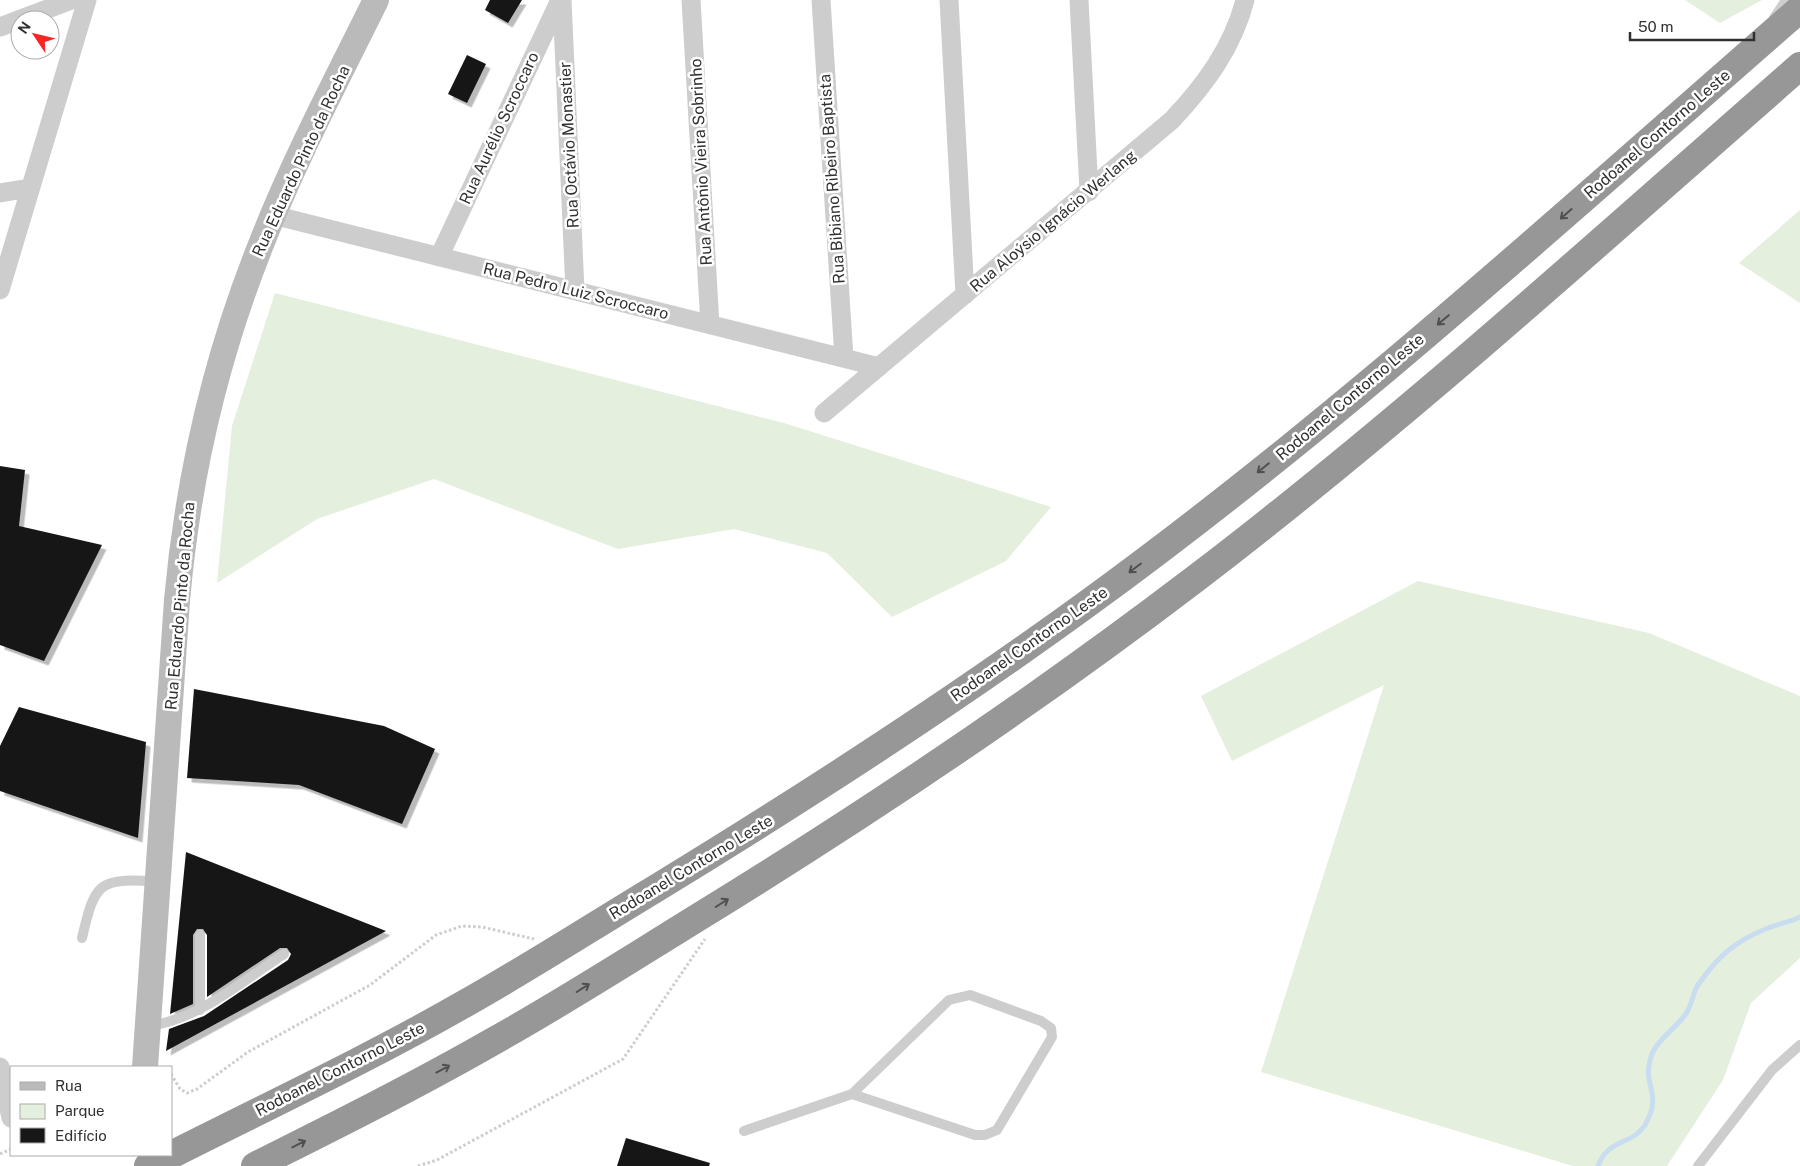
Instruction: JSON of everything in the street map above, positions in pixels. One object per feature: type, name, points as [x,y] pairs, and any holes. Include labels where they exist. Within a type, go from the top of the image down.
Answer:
[{"type":"highway","name":"Rodoanel Contorno Leste","points":[[172,1154],[401,1039],[473,999],[833,778],[926,717],[1100,595],[1328,416],[1482,287],[1800,9]]},
{"type":"highway","points":[[255,1166],[439,1071],[568,997],[822,841],[1040,692],[1196,578],[1359,449],[1800,66]]},
{"type":"main road","name":"Rua Eduardo Pinto da Rocha","points":[[145,1066],[177,600],[191,490],[214,383],[244,287],[273,215],[376,0]]},
{"type":"street","points":[[0,27],[71,0]]},
{"type":"street","points":[[0,290],[87,0]]},
{"type":"street","name":"Rua Aurélio Scroccaro","points":[[439,256],[561,0]]},
{"type":"street","name":"Rua Octávio Monastier","points":[[561,0],[576,291]]},
{"type":"street","name":"Rua Antônio Vieira Sobrinho","points":[[691,0],[710,325]]},
{"type":"street","name":"Rua Bibiano Ribeiro Baptista","points":[[821,0],[844,358]]},
{"type":"street","points":[[949,0],[965,295]]},
{"type":"street","points":[[1079,0],[1089,192]]},
{"type":"street","name":"Rua Aloýsio Ignácio Werlang","points":[[824,413],[1156,134],[1195,94],[1216,66],[1230,41],[1244,0]]},
{"type":"street","points":[[0,194],[30,188]]},
{"type":"street","name":"Rua Pedro Luiz Scroccaro","points":[[273,215],[879,367]]},
{"type":"street","points":[[0,1067],[10,1113]]},
{"type":"lane","points":[[1749,53],[1786,0]]},
{"type":"lane","points":[[82,938],[91,902],[98,889],[112,882],[131,880],[158,882]]},
{"type":"lane","points":[[200,934],[200,1010]]},
{"type":"lane","points":[[148,1026],[169,1024],[200,1010],[284,954]]},
{"type":"lane","points":[[744,1131],[852,1094],[949,1000],[970,995],[1041,1021],[1051,1028],[1052,1037],[997,1130],[985,1135],[975,1135],[852,1094]]},
{"type":"lane","points":[[1698,1166],[1772,1070],[1800,1045]]},
{"type":"path","points":[[172,1076],[180,1089],[187,1093],[197,1089],[248,1052],[370,985],[436,936],[462,926],[482,927],[562,945]]},
{"type":"path","points":[[418,1166],[436,1160],[623,1059],[710,933]]},
{"type":"green space","points":[[1685,0],[1762,0],[1720,23]]},
{"type":"green space","points":[[1800,210],[1800,303],[1739,263]]},
{"type":"green space","points":[[275,293],[784,423],[1051,507],[1006,561],[892,617],[827,553],[734,529],[618,549],[434,479],[317,519],[217,583],[232,426]]},
{"type":"green space","points":[[1418,581],[1649,633],[1800,696],[1800,958],[1751,1003],[1723,1080],[1667,1166],[1573,1166],[1261,1072],[1384,685],[1232,761],[1201,696]]},
{"type":"building","points":[[490,0],[522,0],[508,23],[485,10]]},
{"type":"building","points":[[467,55],[486,64],[467,103],[448,94]]},
{"type":"building","points":[[0,466],[25,470],[19,526],[102,545],[44,661],[0,645]]},
{"type":"building","points":[[194,689],[384,726],[435,749],[402,824],[299,785],[187,778]]},
{"type":"building","points":[[19,707],[146,742],[138,838],[0,791],[0,746]]},
{"type":"building","points":[[186,852],[386,931],[166,1051],[169,1029],[204,1016],[288,960],[291,954],[287,948],[280,948],[207,997],[207,935],[203,929],[197,929],[193,935],[193,1004],[170,1014]]},
{"type":"building","points":[[626,1138],[710,1163],[709,1166],[617,1166]]},
{"type":"waterway","points":[[1598,1166],[1602,1157],[1608,1151],[1634,1136],[1645,1125],[1650,1114],[1653,1098],[1649,1077],[1652,1054],[1660,1042],[1681,1021],[1689,1008],[1696,989],[1705,975],[1728,950],[1746,938],[1800,917]]}]
